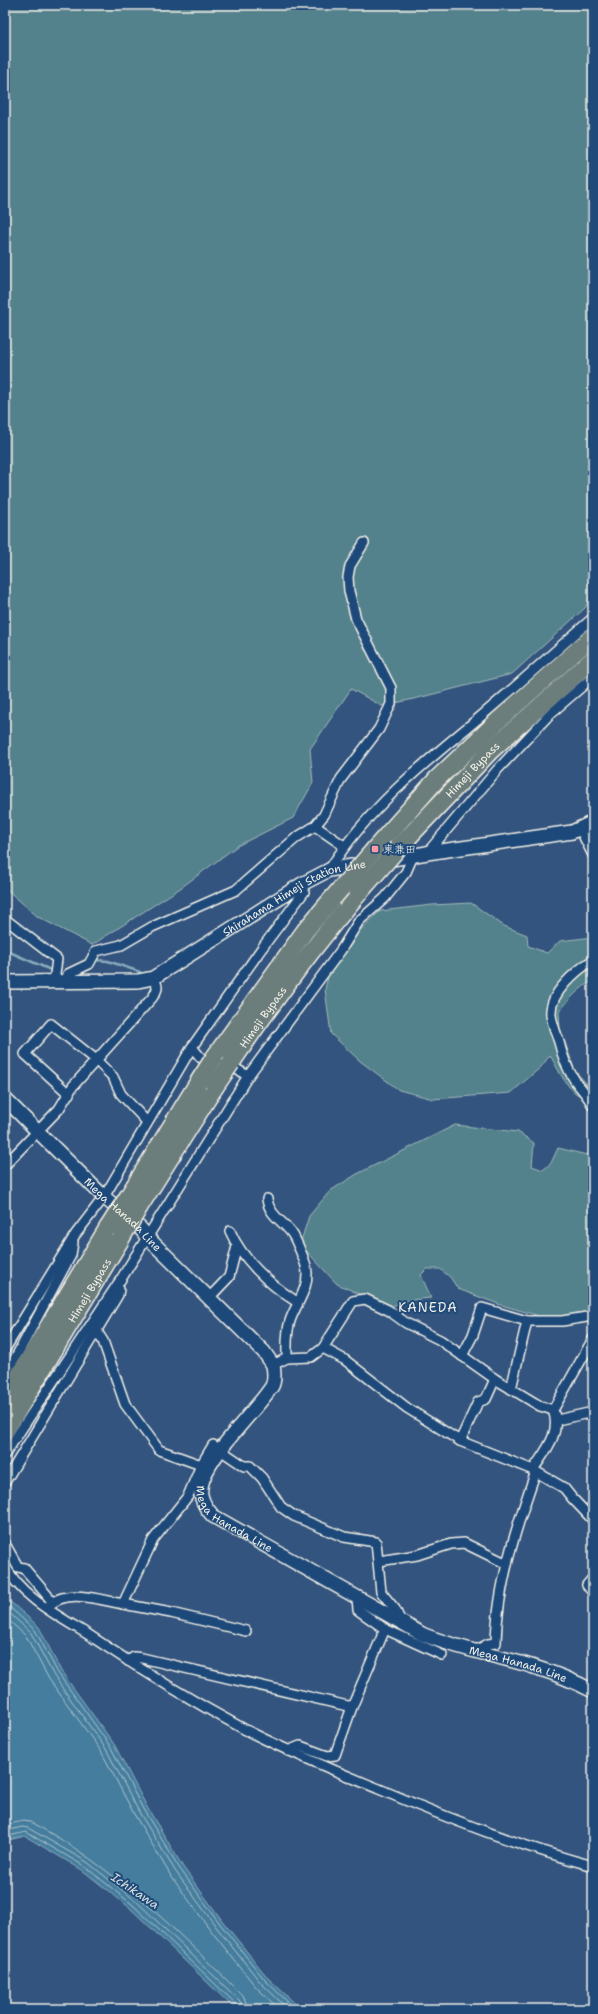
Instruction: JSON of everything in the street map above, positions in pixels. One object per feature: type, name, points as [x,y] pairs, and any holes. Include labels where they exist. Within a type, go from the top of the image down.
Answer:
[{"type":"highway","name":"Himeji Bypass","points":[[134,1202],[198,1083],[214,1058],[305,931],[374,850],[437,780],[500,719],[593,636]]},
{"type":"highway","name":"Himeji Bypass","points":[[5,1399],[134,1202],[260,1021],[324,934],[398,848],[490,751],[593,659]]},
{"type":"highway","name":"Himeji Bypass","points":[[5,1431],[114,1234]]},
{"type":"main road","name":"Shirahama Himeji Station Line","points":[[5,982],[58,976],[138,981],[153,978],[302,884],[329,870],[427,853],[572,832],[593,822]]},
{"type":"main road","name":"Mega Hanada Line","points":[[5,1099],[104,1196],[141,1229],[147,1237],[264,1352],[273,1365],[272,1385],[210,1465],[200,1493],[204,1505],[213,1516],[357,1596],[401,1624],[421,1640],[439,1641],[534,1667],[569,1679],[593,1691]]},
{"type":"street","points":[[5,919],[57,959],[58,976],[68,974],[90,961],[96,951],[121,945],[152,927],[236,890],[296,838],[315,826],[324,815],[341,779],[379,729],[391,704],[391,688],[356,618],[349,591],[348,577],[350,566],[364,543]]},
{"type":"street","points":[[329,870],[344,846],[385,801],[423,764],[480,717],[593,618]]},
{"type":"street","points":[[427,853],[498,769],[552,713],[593,677]]},
{"type":"street","points":[[315,826],[344,846]]},
{"type":"street","points":[[580,829],[593,855]]},
{"type":"street","points":[[6,1452],[123,1276],[248,1076],[341,950],[359,921],[385,898],[406,872],[413,856]]},
{"type":"street","points":[[5,1349],[75,1235],[104,1196],[192,1047],[262,948],[304,892],[302,884]]},
{"type":"street","points":[[593,960],[578,970],[562,987],[556,998],[551,1014],[564,1061],[574,1079],[590,1098],[593,1106]]},
{"type":"street","points":[[5,1164],[59,1109],[73,1086],[95,1059],[152,998],[157,991],[157,984],[153,978]]},
{"type":"street","points":[[69,1094],[25,1054],[51,1024],[95,1059],[113,1077],[120,1094],[147,1122]]},
{"type":"street","points":[[192,1047],[201,1058],[238,1070],[248,1076]]},
{"type":"street","points":[[267,1199],[268,1205],[272,1212],[293,1235],[306,1266],[307,1276],[304,1290],[290,1320],[287,1334],[287,1358]]},
{"type":"street","points":[[230,1231],[237,1246],[278,1290],[294,1300]]},
{"type":"street","points":[[5,1377],[71,1255],[75,1235]]},
{"type":"street","points":[[209,1298],[229,1277],[237,1246]]},
{"type":"street","points":[[5,1482],[118,1295],[123,1276]]},
{"type":"street","points":[[273,1365],[287,1358],[310,1357],[323,1348],[353,1302],[365,1299],[388,1310],[406,1324],[440,1340],[511,1389],[540,1406],[553,1410]]},
{"type":"street","points":[[462,1356],[473,1335],[482,1308],[527,1321],[562,1321],[593,1316]]},
{"type":"street","points":[[511,1389],[527,1321]]},
{"type":"street","points":[[96,1330],[103,1341],[124,1404],[159,1450],[201,1465]]},
{"type":"street","points":[[553,1410],[593,1339]]},
{"type":"street","points":[[323,1348],[345,1360],[407,1408],[460,1441],[533,1470],[564,1488],[593,1520]]},
{"type":"street","points":[[460,1441],[478,1402],[486,1399],[495,1379]]},
{"type":"street","points":[[475,1651],[488,1644],[496,1644],[497,1623],[507,1564],[535,1474],[533,1470],[550,1444],[557,1420],[553,1410]]},
{"type":"street","points":[[557,1420],[593,1412]]},
{"type":"street","points":[[123,1604],[153,1540],[188,1496],[201,1465],[214,1445],[244,1466],[250,1466],[262,1478],[281,1507],[294,1516],[344,1537],[376,1542],[381,1592],[395,1609],[401,1624]]},
{"type":"street","points":[[379,1561],[417,1555],[451,1544],[464,1543],[507,1564]]},
{"type":"street","points":[[5,1544],[18,1567],[24,1568],[43,1592],[49,1604]]},
{"type":"street","points":[[5,1565],[22,1589],[49,1604],[128,1661],[181,1694],[288,1751],[467,1826],[545,1853],[593,1866]]},
{"type":"street","points":[[593,1578],[587,1585],[593,1592]]},
{"type":"street","points":[[49,1604],[72,1596],[171,1613],[246,1631]]},
{"type":"street","points":[[357,1596],[358,1610],[385,1629],[421,1640],[442,1655]]},
{"type":"street","points":[[288,1751],[300,1746],[327,1756],[335,1755],[352,1707],[385,1629]]},
{"type":"street","points":[[128,1661],[134,1657],[142,1658],[352,1707]]},
{"type":"green space","points":[[5,5],[593,5],[593,588],[586,607],[512,674],[382,706],[351,689],[310,749],[313,783],[293,818],[237,846],[182,887],[92,945],[38,917],[5,888]]},
{"type":"green space","points":[[471,903],[504,926],[527,935],[528,946],[547,953],[560,941],[593,937],[593,981],[570,998],[559,1012],[560,1028],[575,1071],[587,1084],[593,1087],[593,1098],[585,1098],[572,1090],[562,1077],[550,1055],[541,1067],[511,1093],[433,1099],[399,1090],[360,1061],[331,1034],[325,989],[329,973],[348,942],[380,911],[432,905]]},
{"type":"green space","points":[[455,1125],[518,1132],[534,1143],[532,1166],[543,1170],[551,1163],[558,1148],[587,1155],[593,1148],[593,1311],[571,1316],[543,1317],[501,1305],[458,1289],[450,1277],[440,1269],[427,1269],[421,1275],[431,1298],[410,1300],[389,1307],[337,1284],[300,1244],[309,1216],[330,1191],[357,1174]]},
{"type":"water","name":"Ichikawa","points":[[5,1597],[39,1627],[61,1671],[114,1744],[147,1807],[183,1867],[224,1923],[268,1978],[301,2009],[235,2009],[130,1908],[82,1870],[25,1836],[5,1841]]},
{"type":"waterway","points":[[5,950],[53,971]]},
{"type":"waterway","points":[[94,960],[108,961],[140,972]]},
{"type":"tunnel","points":[[5,1351],[22,1361]]},
{"type":"place","name":"東兼田","points":[[375,849]]},
{"type":"district","name":"KANEDA","points":[[428,1307]]}]
